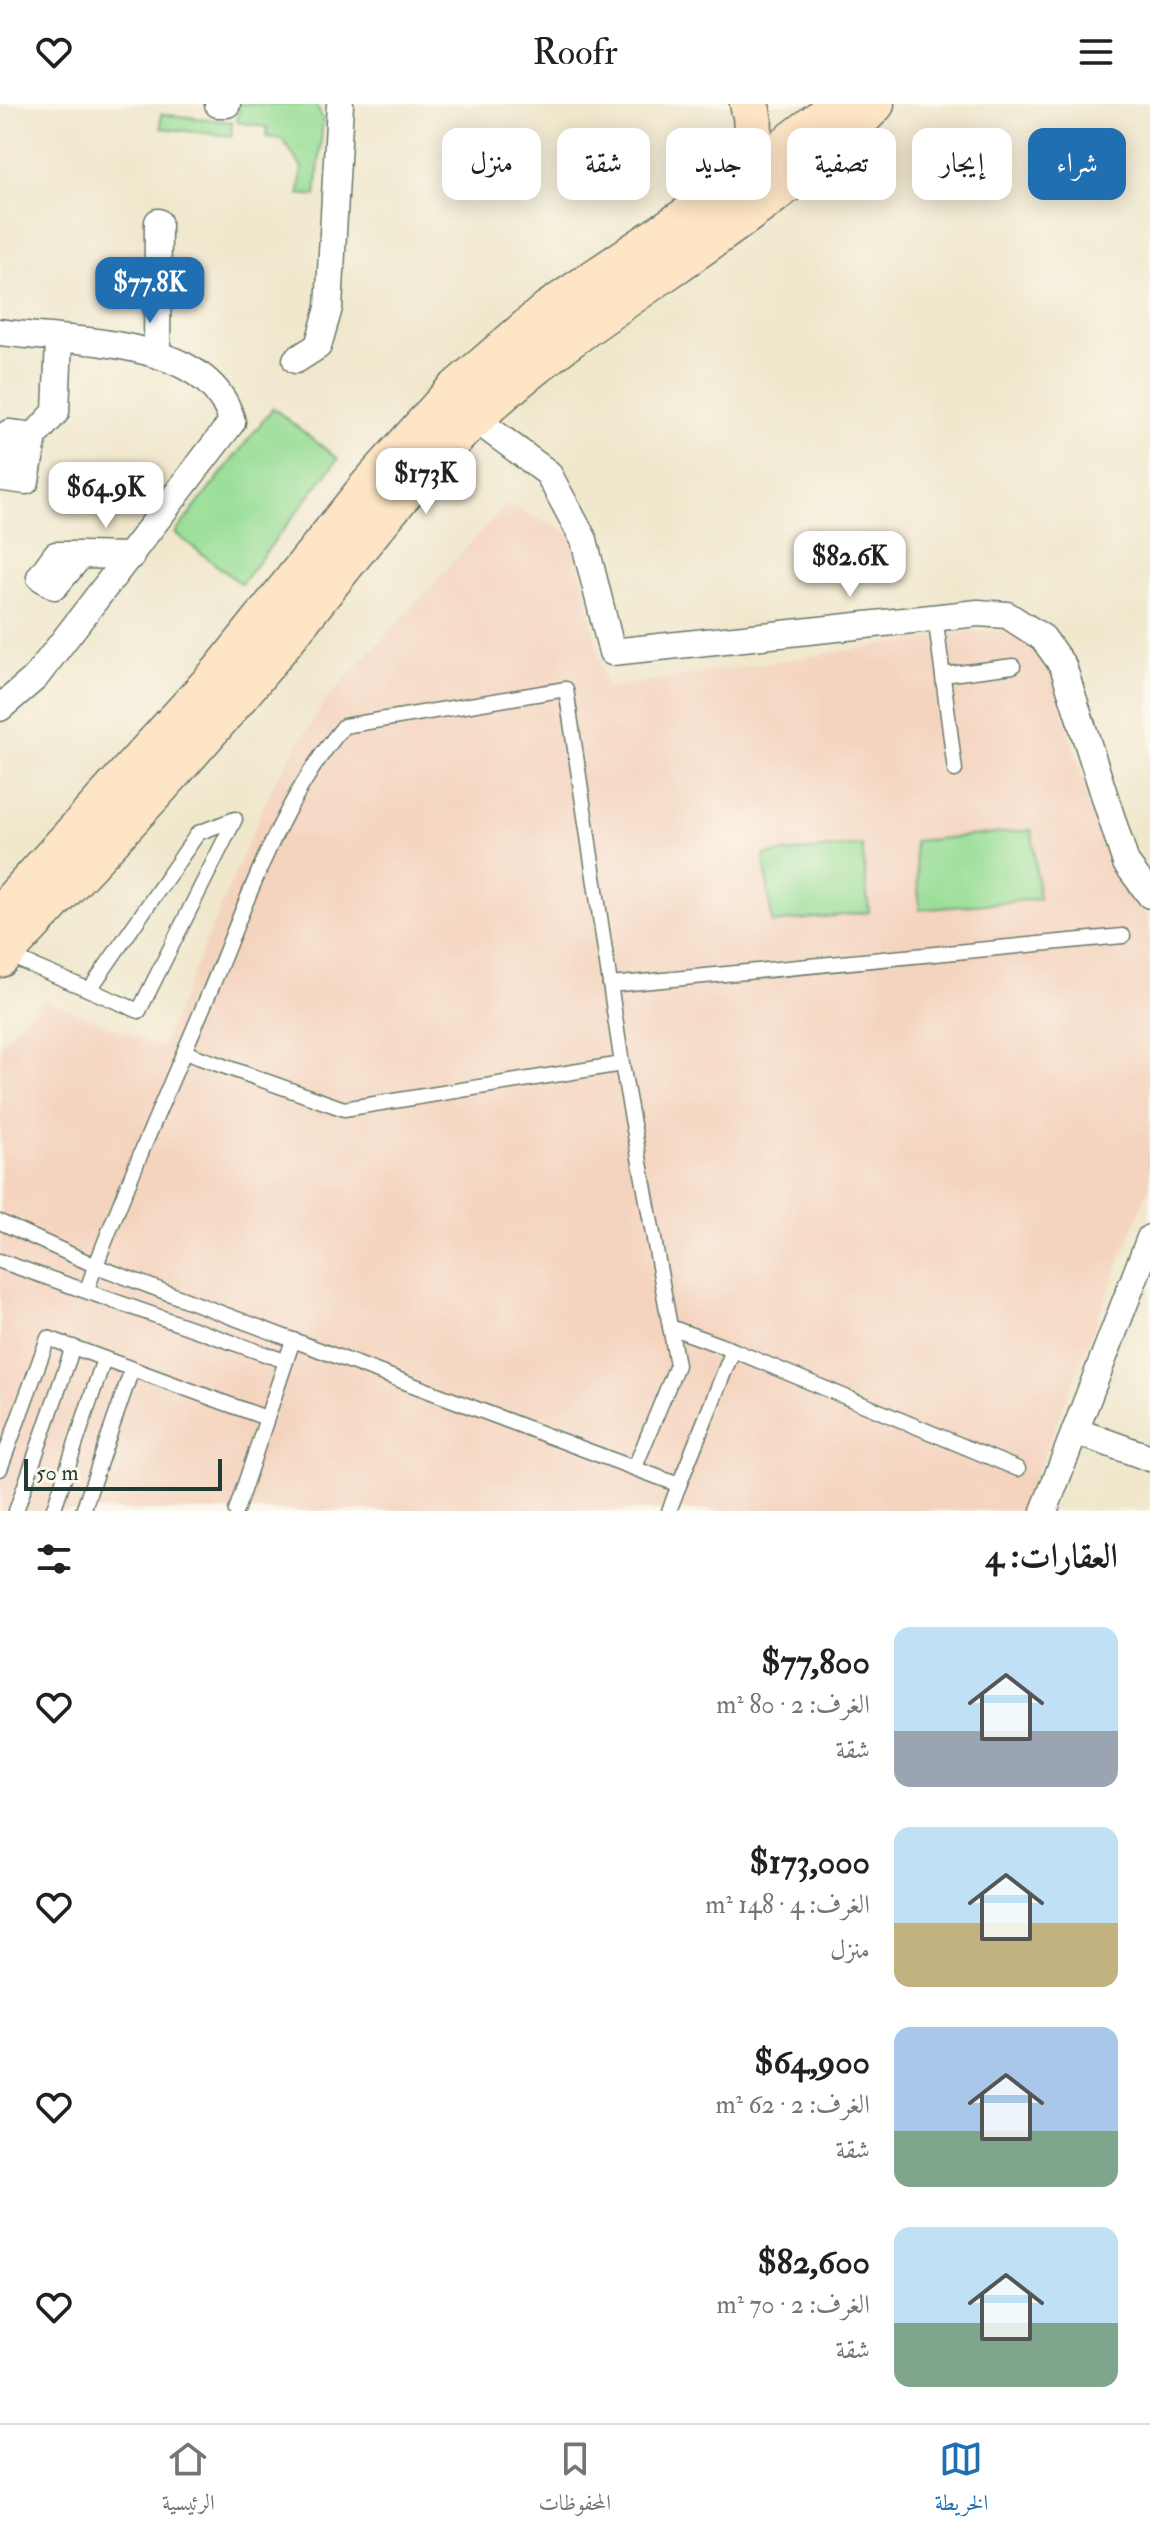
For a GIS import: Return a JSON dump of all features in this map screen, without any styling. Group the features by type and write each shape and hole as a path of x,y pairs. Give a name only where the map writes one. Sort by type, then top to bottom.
{"main road":[{"path":"749,104 752,128"},
{"path":"771,157 822,118 834,104"},
{"path":"2,956 198,744 413,484 474,418 591,320 757,209 847,134 875,104"},
{"path":"0,914 183,714 409,438 453,392 548,310 711,200"}],"street":[{"path":"218,104 227,104"},
{"path":"296,360 318,346 329,308 340,104"},
{"path":"157,351 158,222"},
{"path":"0,332 157,351 205,381 228,405 232,422 35,678 0,708"},
{"path":"34,436 56,412 59,340"},
{"path":"474,418 548,473 584,540 612,652 935,615 1007,615 1043,638 1063,666 1126,863 1150,895"},
{"path":"81,555 131,556"},
{"path":"1044,1511 1150,1238"},
{"path":"1075,1431 1150,1458"}],"lane":[{"path":"935,615 955,770"},
{"path":"943,675 1013,666"},
{"path":"87,1289 284,814 318,757 344,726 566,689 622,1064 677,1365 635,1467"},
{"path":"2,956 139,1011 235,819 198,833 90,989"},
{"path":"610,985 1123,936"},
{"path":"184,1052 344,1109 622,1064"},
{"path":"0,1222 96,1266 679,1485"},
{"path":"0,1261 285,1361"},
{"path":"670,1327 733,1350 1018,1469"},
{"path":"0,1469 48,1338 266,1418"},
{"path":"236,1511 293,1340"},
{"path":"16,1511 73,1347"},
{"path":"669,1511 733,1350"},
{"path":"53,1511 104,1359"},
{"path":"83,1511 132,1369"}],"shaded area":[{"path":"507,504 574,535 606,688 966,632 1002,631 1033,649 1051,672 1109,864 1119,883 1150,919 1150,1185 1022,1511 0,1511 0,1044 44,999 161,1048 272,786 327,699"}],"green space":[{"path":"239,104 315,104 323,119 316,196 299,194 302,168 282,139 266,137 267,127 237,122"},
{"path":"161,114 232,122 231,136 161,128"},
{"path":"273,408 338,459 241,584 175,533"},
{"path":"1032,830 1039,899 920,910 914,841"},
{"path":"862,845 869,912 772,923 764,855"}]}
